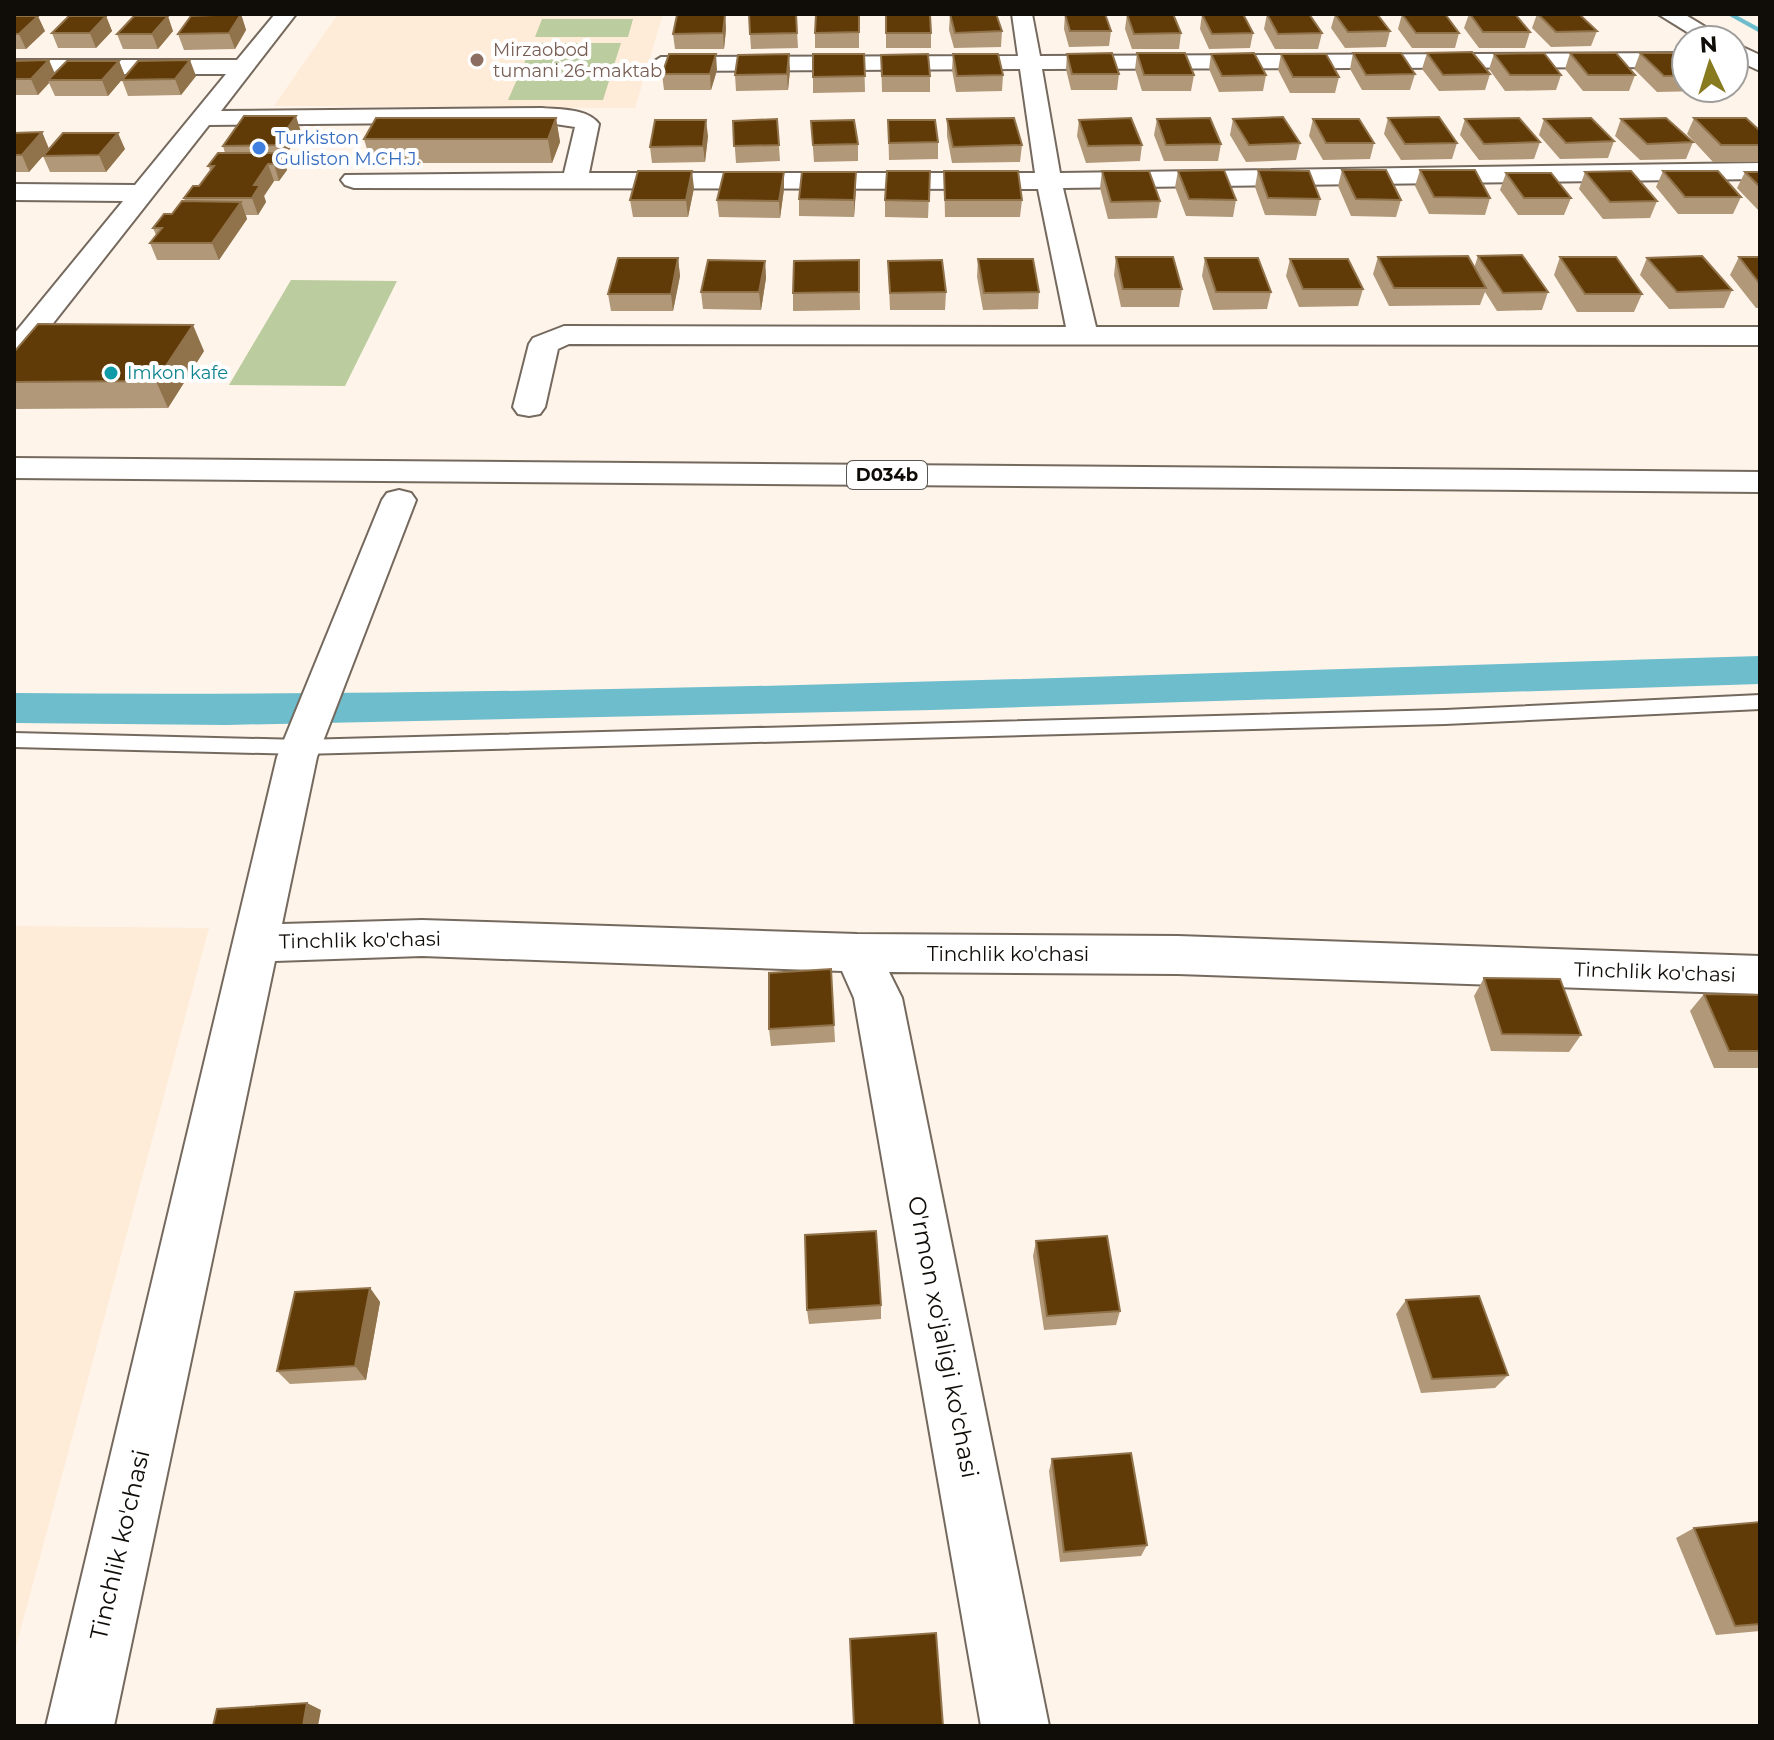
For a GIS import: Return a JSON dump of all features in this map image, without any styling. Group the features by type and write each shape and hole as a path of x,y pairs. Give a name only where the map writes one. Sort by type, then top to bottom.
{"street":[{"path":"14,353 286,14"},
{"path":"1022,14 1049,181 1083,335"},
{"path":"1668,14 1686,24"},
{"path":"661,64 1670,60"},
{"path":"14,67 243,67"},
{"path":"205,118 542,115 574,118 587,124 574,181"},
{"path":"354,180 1049,181 1760,171"},
{"path":"14,192 144,193"},
{"path":"529,407 544,344 564,335 1760,336"},
{"name":"D034b","path":"14,468 1760,511"},
{"name":"D034b","path":"14,498 399,500 787,488 1293,481 1760,482"},
{"name":"Tinchlik ko'chasi","path":"80,1726 301,747 399,500"},
{"name":"Tinchlik ko'chasi","path":"256,943 422,938 857,953 1178,955 1760,975"},
{"name":"O'rmon xo'jaligi ko'chasi","path":"857,953 878,998 1015,1726"}],"lane":[{"path":"14,740 301,747 1445,717 1760,702"}],"shaded area":[{"name":"Mirzaobod tumani 26-maktab","path":"338,14 663,14 635,108 274,106"},
{"path":"14,926 209,928 14,1654"}],"green space":[{"path":"542,19 633,19 628,37 535,37"},
{"path":"533,43 621,43 603,100 508,100"},
{"path":"291,280 397,281 345,386 229,385"}],"building":[{"path":"241,14 229,33 178,34 191,16"},
{"path":"725,14 723,33 673,34 677,15"},
{"path":"749,14 796,14 797,33 750,34"},
{"path":"816,14 859,14 859,32 815,33"},
{"path":"950,14 996,14 1002,31 955,33"},
{"path":"1065,14 1105,14 1111,31 1070,31"},
{"path":"1127,14 1173,14 1181,33 1134,34"},
{"path":"1202,14 1243,14 1253,33 1212,34"},
{"path":"1267,14 1309,14 1322,33 1278,34"},
{"path":"1335,14 1377,14 1390,31 1348,32"},
{"path":"1402,14 1445,14 1459,33 1416,33"},
{"path":"1470,14 1515,14 1530,32 1483,32"},
{"path":"1538,14 1579,14 1597,31 1556,32"},
{"path":"886,15 930,15 931,33 886,33"},
{"path":"14,16 38,16 19,34 14,34"},
{"path":"69,16 106,16 90,33 52,33"},
{"path":"134,16 168,16 152,34 117,34"},
{"path":"1472,52 1490,74 1443,75 1427,53"},
{"path":"1112,53 1119,74 1072,74 1067,54"},
{"path":"1137,53 1185,53 1194,75 1144,75"},
{"path":"1254,53 1266,75 1222,76 1211,54"},
{"path":"1353,53 1401,53 1415,74 1366,75"},
{"path":"1544,53 1561,75 1510,75 1494,54"},
{"path":"1570,53 1616,53 1635,75 1588,75"},
{"path":"1640,53 1670,53 1670,76 1664,76"},
{"path":"669,54 716,54 710,74 662,74"},
{"path":"789,54 787,74 735,75 738,55"},
{"path":"813,54 864,54 865,76 813,77"},
{"path":"928,54 930,76 882,76 881,55"},
{"path":"953,54 998,54 1003,75 957,76"},
{"path":"1281,54 1326,54 1339,77 1293,77"},
{"path":"49,60 31,79 14,79 14,61"},
{"path":"190,60 175,79 122,80 138,61"},
{"path":"67,61 119,61 102,80 48,80"},
{"path":"244,116 296,116 276,145 223,146"},
{"path":"1283,117 1300,143 1249,145 1233,119"},
{"path":"1439,117 1457,143 1405,144 1388,118"},
{"path":"376,118 556,118 548,139 364,139"},
{"path":"1014,118 1022,145 953,147 947,119"},
{"path":"1131,118 1142,145 1088,146 1079,120"},
{"path":"1210,118 1221,144 1166,145 1157,119"},
{"path":"1519,118 1540,142 1484,144 1465,119"},
{"path":"1591,118 1614,141 1566,143 1544,119"},
{"path":"1666,118 1693,142 1647,144 1621,119"},
{"path":"1694,118 1746,118 1760,131 1760,145 1721,145"},
{"path":"777,119 779,145 734,146 733,121"},
{"path":"1313,119 1359,119 1374,143 1326,143"},
{"path":"655,120 706,120 703,146 650,147"},
{"path":"854,120 858,144 813,145 811,121"},
{"path":"888,120 935,120 938,142 889,143"},
{"path":"42,132 22,155 14,155 14,133"},
{"path":"63,133 118,133 99,155 43,156"},
{"path":"218,153 281,153 274,164 268,164 254,185 260,185 252,198 184,198 193,186 199,186 214,166 208,166"},
{"path":"1224,170 1236,200 1189,199 1178,171"},
{"path":"1258,170 1309,171 1320,199 1268,198"},
{"path":"1342,170 1386,170 1401,200 1356,199"},
{"path":"1420,170 1475,170 1490,198 1434,197"},
{"path":"638,171 692,171 686,200 630,200"},
{"path":"887,171 930,171 929,201 885,200"},
{"path":"944,171 1018,171 1022,200 945,200"},
{"path":"1102,171 1149,171 1160,201 1111,202"},
{"path":"1631,171 1657,201 1610,202 1585,172"},
{"path":"1663,171 1718,171 1741,197 1685,197"},
{"path":"724,172 784,172 779,201 717,200"},
{"path":"802,172 856,172 854,200 799,199"},
{"path":"1745,172 1760,172 1760,187"},
{"path":"1506,173 1551,173 1571,198 1524,198"},
{"path":"182,201 241,202 212,243 150,243 162,228 153,228 164,214 172,214"},
{"path":"1522,255 1548,292 1503,293 1478,256"},
{"path":"1468,256 1486,288 1394,288 1378,257"},
{"path":"1702,256 1732,290 1677,292 1647,258"},
{"path":"1116,257 1173,257 1182,289 1123,289"},
{"path":"1560,257 1616,257 1642,294 1585,294"},
{"path":"1739,257 1760,257 1760,284"},
{"path":"618,258 678,258 671,294 608,294"},
{"path":"1205,258 1258,258 1271,292 1216,292"},
{"path":"978,259 1033,259 1039,292 984,293"},
{"path":"1290,259 1348,259 1363,289 1303,289"},
{"path":"708,260 765,261 759,292 701,292"},
{"path":"859,260 859,292 793,293 794,261"},
{"path":"942,260 946,292 890,293 888,261"},
{"path":"38,324 193,325 156,381 14,382 14,352"},
{"path":"831,969 834,1025 769,1029 769,973"},
{"path":"1484,978 1560,979 1581,1035 1502,1034"},
{"path":"1704,994 1760,995 1760,1051 1729,1051"},
{"path":"876,1231 881,1305 807,1310 805,1235"},
{"path":"1107,1236 1120,1311 1047,1316 1036,1241"},
{"path":"370,1288 355,1366 277,1371 295,1292"},
{"path":"1479,1296 1508,1375 1432,1379 1406,1300"},
{"path":"1131,1453 1147,1545 1064,1552 1052,1459"},
{"path":"1760,1522 1760,1624 1735,1626 1694,1528"},
{"path":"936,1633 943,1726 854,1726 850,1639"},
{"path":"307,1703 303,1726 213,1726 217,1709"}],"waterway":[{"path":"1729,14 1760,31"},
{"path":"14,708 226,710 932,695 1760,670"}],"place":[{"name":"Mirzaobod tumani 26-maktab","path":"477,60"},
{"name":"Turkiston Guliston M.CH.J.","path":"259,148"},
{"name":"Imkon kafe","path":"111,373"}]}
